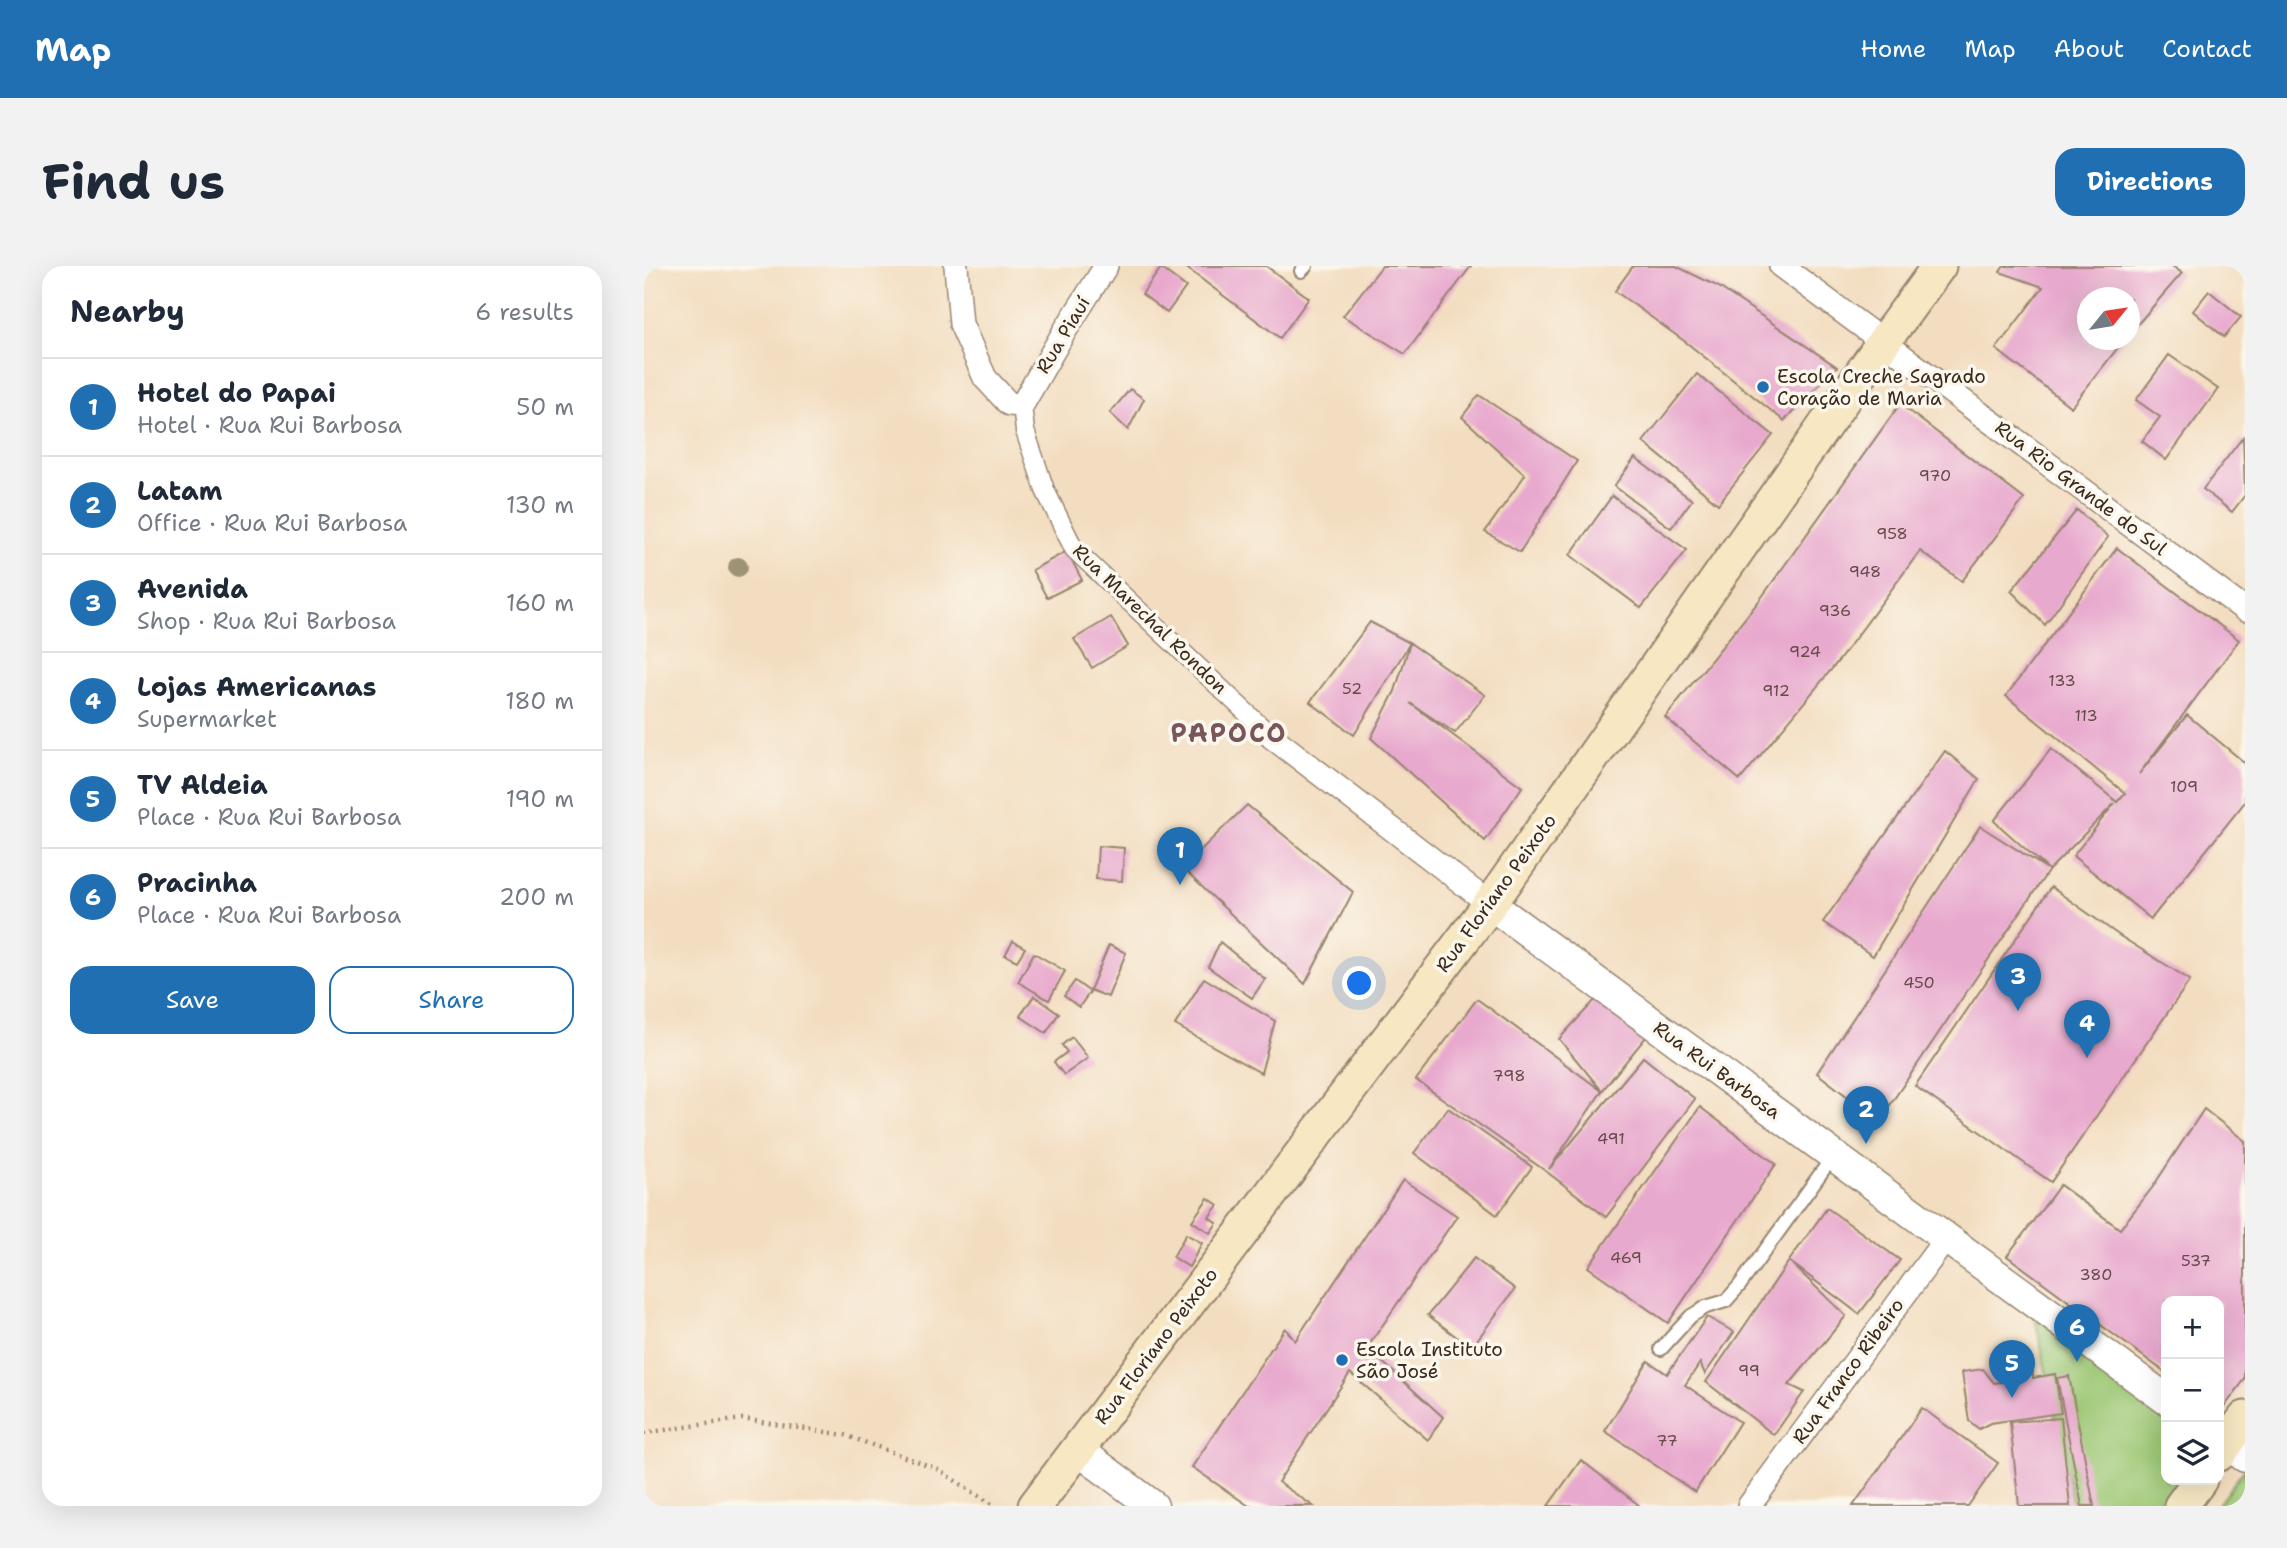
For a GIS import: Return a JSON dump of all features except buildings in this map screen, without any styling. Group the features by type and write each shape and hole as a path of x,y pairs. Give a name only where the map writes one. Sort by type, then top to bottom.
{"main road":[{"name":"Rua Floriano Peixoto","path":"1035,1506 1490,904 1939,266"},
{"path":"2180,1506 2196,1485"}],"street":[{"path":"956,266 961,324 985,378 1009,404 1022,405"},
{"name":"Rua Piauí","path":"1022,405 1106,266"},
{"name":"Rua Rio Grande do Sul","path":"1781,266 2245,610"},
{"name":"Rua Marechal Rondon","path":"1022,405 1025,431 1045,490 1074,549 1272,737"},
{"name":"Rua Rui Barbosa","path":"1272,737 1490,904 2161,1395"},
{"name":"Rua Franco Ribeiro","path":"1749,1506 1947,1237"},
{"path":"1078,1450 1153,1506"}],"lane":[{"path":"1661,1349 1691,1316 1706,1307 1726,1301 1834,1155"}],"path":[{"path":"644,1433 742,1419 845,1435 935,1468 995,1506"}],"green space":[{"path":"2032,1302 2161,1403 2161,1485 2178,1485 2164,1506 2073,1506"},
{"path":"2245,1468 2245,1506 2217,1506"}],"place":[{"name":"Escola Creche Sagrado Coração de Maria","path":"1763,387"},
{"name":"Hotel do Papai","path":"1180,885"},
{"name":"Avenida","path":"2018,1011"},
{"name":"Lojas Americanas","path":"2087,1058"},
{"name":"Latam","path":"1866,1144"},
{"name":"Escola Instituto São José","path":"1342,1360"},
{"name":"Pracinha","path":"2077,1362"},
{"name":"TV Aldeia","path":"2012,1398"}],"district":[{"name":"PAPOCO","path":"1229,732"}]}
